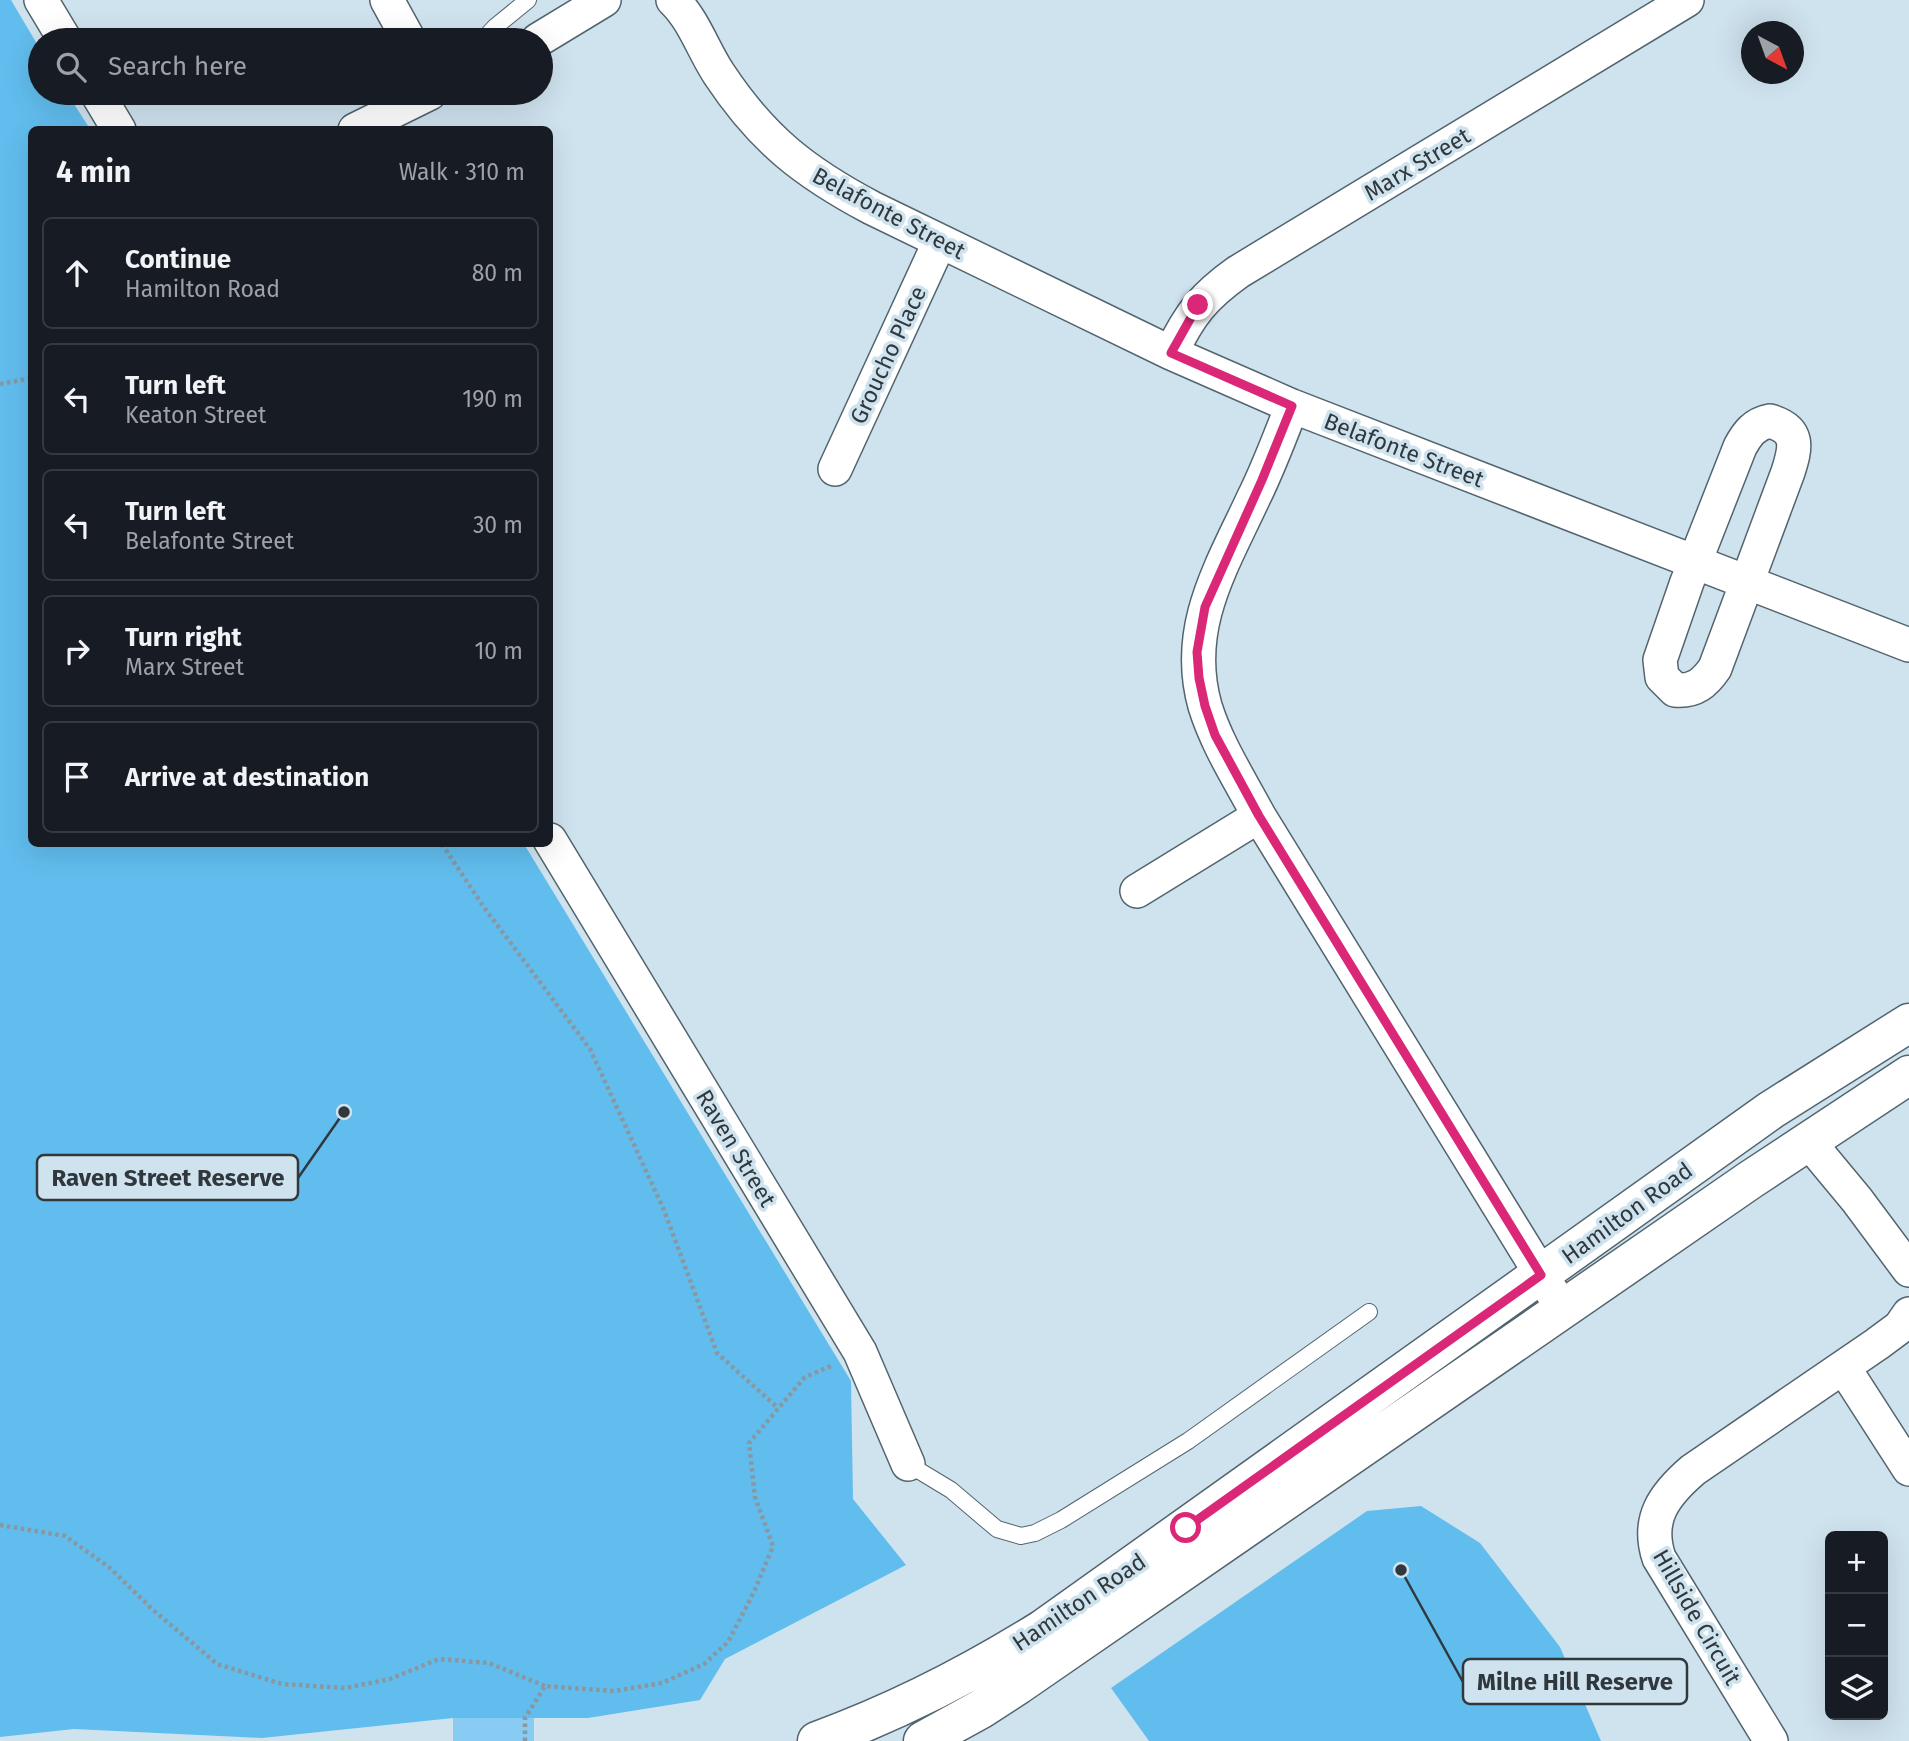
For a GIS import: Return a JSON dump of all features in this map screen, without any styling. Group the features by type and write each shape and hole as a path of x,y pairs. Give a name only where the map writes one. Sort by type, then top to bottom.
{"main road":[{"name":"Hamilton Road","path":"819,1741 952,1683 1043,1629 1771,1110 1909,1023"},
{"name":"Hamilton Road","path":"923,1741 981,1709 1037,1672 1909,1074"}],"street":[{"path":"41,0 58,28"},
{"path":"387,0 402,28"},
{"path":"553,31 604,0"},
{"name":"Belafonte Street","path":"673,0 684,13 718,73 746,112 775,143 805,169 834,188 1171,353 1292,406 1909,645"},
{"name":"Marx Street","path":"1171,353 1198,305 1208,294 1238,272 1687,0"},
{"path":"104,105 117,126"},
{"path":"363,126 406,105"},
{"name":"Groucho Place","path":"835,469 940,241"},
{"path":"1292,406 1205,607 1197,652 1199,678 1215,735 1259,816 1563,1310"},
{"path":"1770,421 1779,424 1793,436 1795,447 1747,583 1710,676 1693,689 1675,690 1662,677 1660,660 1745,438 1760,423 1770,421"},
{"path":"1137,891 1259,816"},
{"name":"Raven Street","path":"553,845 860,1352 908,1464"},
{"path":"1808,1141 1857,1200 1909,1270"},
{"name":"Hillside Circuit","path":"1771,1741 1659,1558 1653,1528 1667,1496 1679,1482 1890,1335 1909,1314"},
{"path":"1844,1368 1909,1469"}],"lane":[{"path":"496,28 528,0"},
{"path":"908,1464 951,1490 997,1529 1021,1536 1035,1533 1061,1520 1188,1441 1369,1312"}],"path":[{"path":"0,384 28,379"},
{"path":"444,847 483,906 590,1049 664,1210 717,1353 777,1407"},
{"path":"0,1525 65,1536 110,1568 152,1609 217,1664 282,1684 345,1688 390,1679 439,1659 489,1663 545,1686 614,1691 662,1683 704,1664 728,1642 774,1546 755,1497 749,1443 805,1377 860,1352"},
{"path":"525,1741 525,1718 545,1686"}],"shaded area":[{"path":"0,0 11,0 28,29 28,105 75,105 88,126 28,126 28,847 526,847 851,1381 853,1499 906,1565 725,1659 700,1700 588,1718 453,1718 262,1738 74,1729 0,1737"},
{"path":"1421,1506 1480,1543 1560,1647 1601,1741 1149,1741 1111,1688 1367,1511"},
{"path":"453,1718 534,1718 534,1741 453,1741"}],"place":[{"name":"Raven Street Reserve","path":"344,1112"},
{"name":"Milne Hill Reserve","path":"1401,1570"}],"route":[{"path":"1186,1528 1541,1275 1259,816 1215,735 1199,678 1199,632 1213,586 1262,480 1292,406 1171,353 1198,305"}]}
